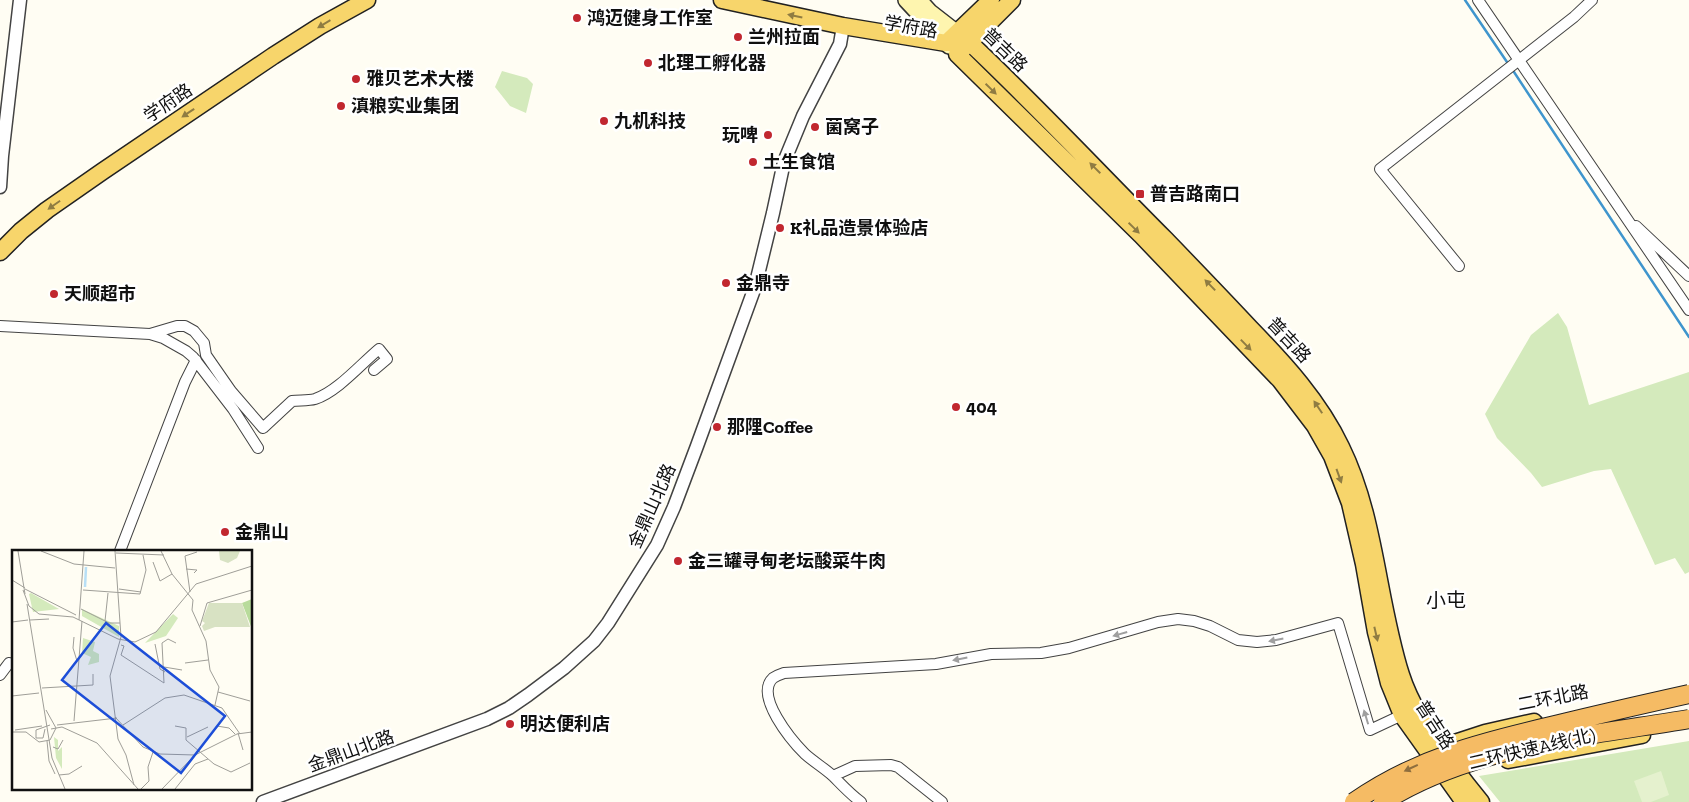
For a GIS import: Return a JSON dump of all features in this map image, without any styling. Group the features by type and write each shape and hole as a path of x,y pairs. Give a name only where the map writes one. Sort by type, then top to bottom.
{"highway":[{"path":"1525,740 1689,694"},
{"name":"二环快速A线(北)","path":"1383,802 1415,784 1443,772 1491,756 1525,740 1689,719"},
{"path":"1354,802 1438,751 1487,741 1525,740 1689,727"}],"main road":[{"name":"学府路","path":"0,252 21,231 47,210 136,148 320,26 367,0"},
{"name":"学府路","path":"722,0 843,31 957,43 991,0"},
{"name":"普吉路","path":"906,0 957,43 1208,283 1291,371 1316,404 1341,447 1353,475 1363,508 1401,675 1464,802"},
{"name":"普吉路","path":"920,0 957,43 1280,380 1315,426 1332,456 1350,503 1364,564 1376,632 1389,683 1402,715 1438,751"},
{"path":"957,43 1012,0"},
{"name":"二环北路","path":"1438,751 1485,733 1522,724 1689,694"},
{"path":"1453,777 1548,751 1689,727"},
{"name":"普吉路","path":"1453,777 1481,802"}],"street":[{"path":"0,187 20,0"},
{"path":"1478,0 1517,61 1689,310"},
{"path":"1459,266 1380,169 1574,17 1592,0"},
{"name":"金鼎山北路","path":"263,802 487,720 509,708 564,668 594,641 608,623 657,545 674,507 755,287 784,162 803,116 840,44 843,31"},
{"path":"1628,218 1689,277 1676,291"},
{"path":"0,326 150,334 164,338 186,351 196,360 258,448"},
{"path":"150,334 177,326 185,326 194,331 204,343 206,355 231,391 263,428 292,401 314,400 338,386 379,349 387,358 374,370"},
{"path":"120,550 185,382 196,360"},
{"path":"861,802 847,792 833,776 805,754 776,716 770,701 768,688 773,678 784,673 936,664 991,654 1041,653 1069,648 1158,622 1178,619 1210,626 1238,640 1257,642 1276,640 1338,623 1370,730 1402,715"},
{"path":"0,675 9,663"},
{"path":"833,776 855,766 891,765 898,767 942,802"}],"green space":[{"path":"502,71 527,78 533,84 526,113 510,106 495,87"},
{"path":"1558,313 1567,327 1589,405 1689,372 1689,572 1685,574 1675,558 1655,565 1611,469 1594,471 1542,487 1497,438 1485,414 1531,335"},
{"path":"1689,741 1689,802 1500,802 1479,776"},
{"path":"1661,771 1669,795 1651,802 1642,802 1634,781"}],"waterway":[{"path":"1465,0 1509,65"},
{"path":"1512,69 1689,337"}],"place":[{"name":"鸿迈健身工作室","path":"577,18"},
{"name":"兰州拉面","path":"738,37"},
{"name":"北理工孵化器","path":"648,63"},
{"name":"雅贝艺术大楼","path":"356,79"},
{"name":"滇粮实业集团","path":"341,106"},
{"name":"九机科技","path":"604,121"},
{"name":"菌窝子","path":"815,127"},
{"name":"玩啤","path":"768,135"},
{"name":"土生食馆","path":"753,162"},
{"name":"普吉路南口","path":"1140,194"},
{"name":"K礼品造景体验店","path":"780,228"},
{"name":"金鼎寺","path":"726,283"},
{"name":"天顺超市","path":"54,294"},
{"name":"404","path":"956,407"},
{"name":"那䧉Coffee","path":"717,427"},
{"name":"金鼎山","path":"225,532"},
{"name":"金三罐寻甸老坛酸菜牛肉","path":"678,561"},
{"name":"明达便利店","path":"510,724"}],"district":[{"name":"小屯","path":"1446,600"}]}
